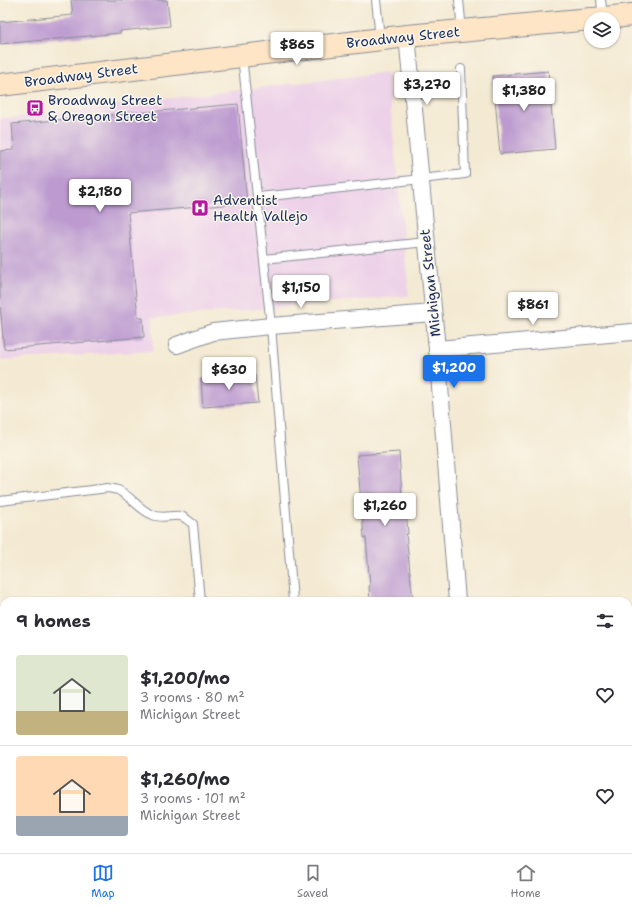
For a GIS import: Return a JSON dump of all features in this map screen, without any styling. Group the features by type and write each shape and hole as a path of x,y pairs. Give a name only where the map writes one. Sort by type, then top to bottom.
{"main road":[{"name":"Broadway Street","path":"620,15 632,16"},
{"name":"Broadway Street","path":"0,85 584,16"}],"street":[{"name":"Michigan Street","path":"407,36 437,349 457,597"},
{"path":"177,345 213,332 433,313"},
{"path":"437,349 632,332"}],"lane":[{"path":"376,0 380,39"},
{"path":"459,0 462,31"},
{"path":"242,56 271,326 293,597"},
{"path":"257,197 465,174 462,69"},
{"path":"264,259 426,242"},
{"path":"0,501 108,488 117,490 124,494 146,512 154,516 180,516 188,519 193,524 200,597"}],"shaded area":[{"name":"Adventist Health Vallejo","path":"387,72 409,296 153,318 153,351 0,360 0,119"}],"building":[{"path":"71,0 167,0 170,26 120,31 121,33 0,44 0,22 73,15"},
{"path":"548,71 555,149 500,154 493,76"},
{"path":"238,104 247,203 128,213 138,318 143,318 144,337 4,349 0,305 0,151 14,150 12,124"},
{"path":"255,375 258,403 203,407 201,379"},
{"path":"399,452 402,496 405,496 408,534 406,534 413,597 370,597 366,538 364,538 357,455"}],"place":[{"name":"Broadway Street & Oregon Street","path":"35,108"},
{"name":"Adventist Health Vallejo","path":"200,208"}]}
